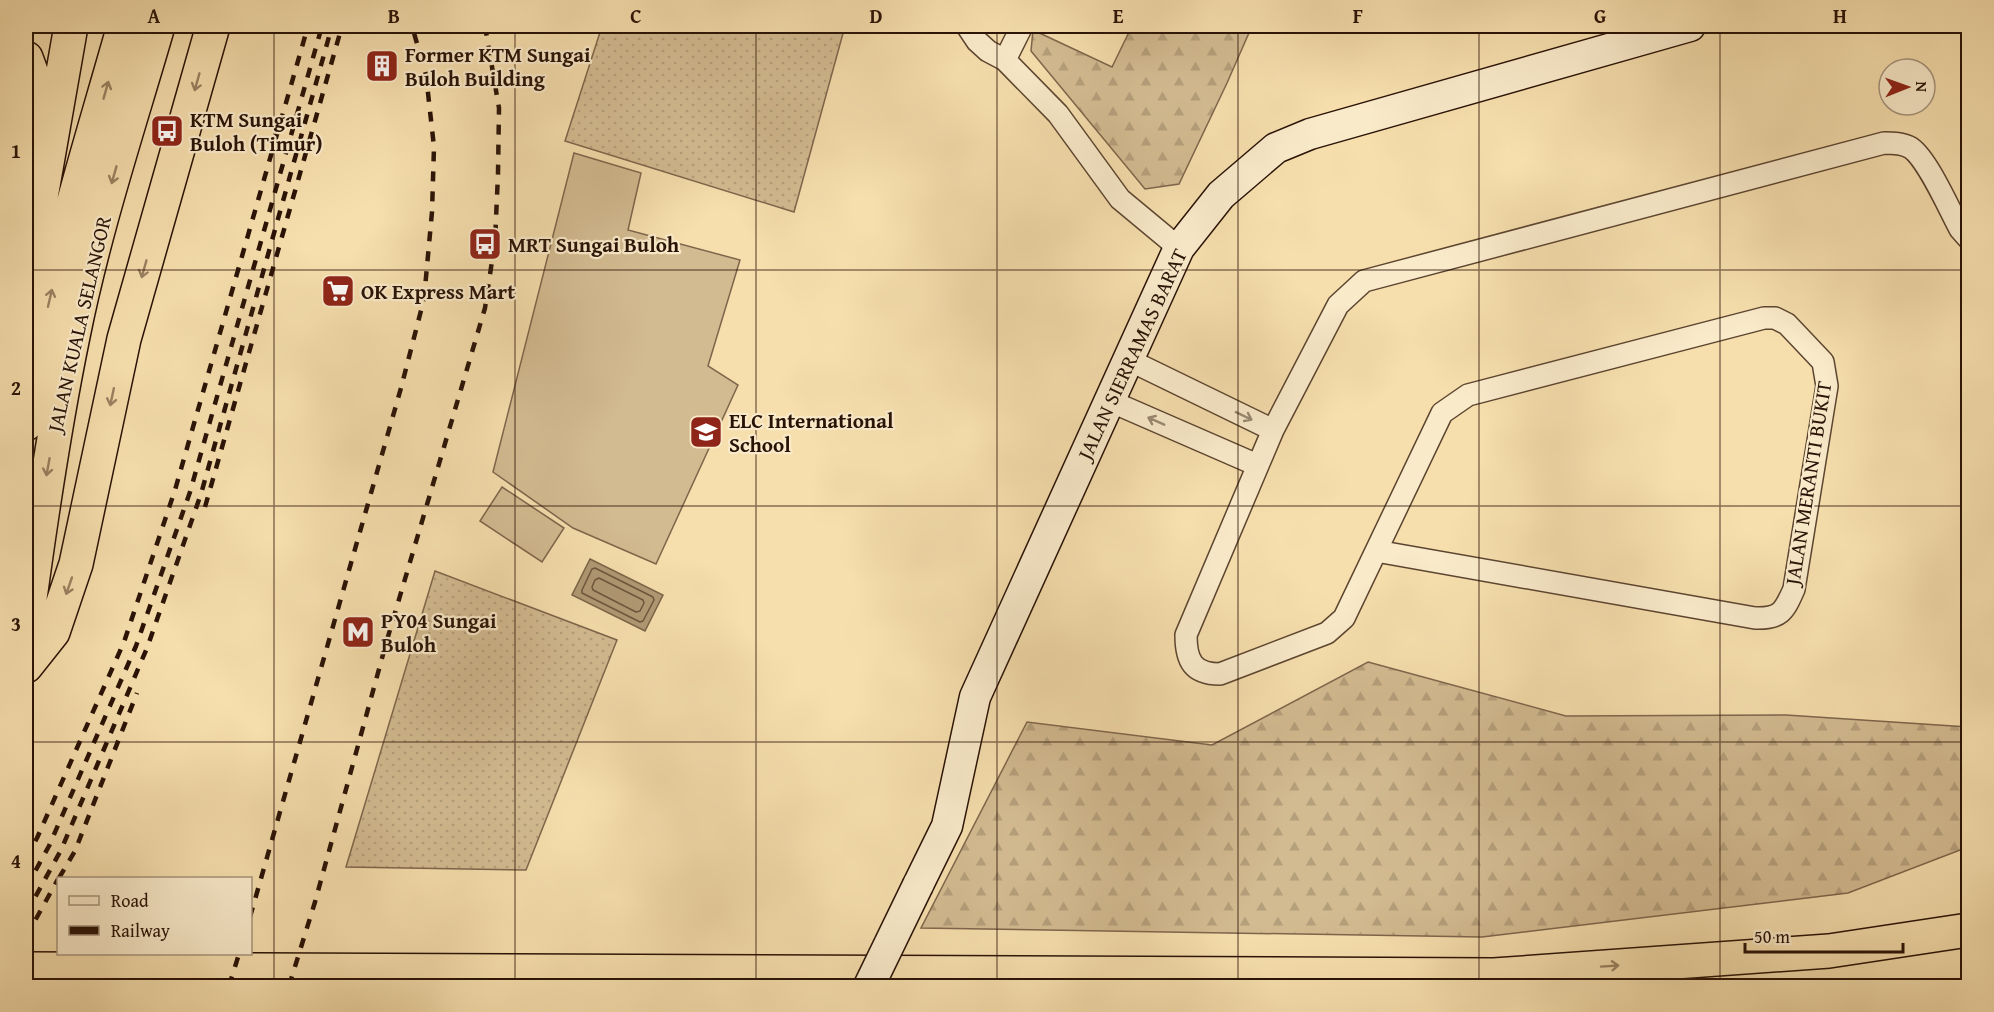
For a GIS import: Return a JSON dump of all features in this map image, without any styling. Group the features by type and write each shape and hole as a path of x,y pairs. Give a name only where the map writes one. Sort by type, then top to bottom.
{"highway":[{"path":"26,283 71,26"},
{"name":"JALAN KUALA SELANGOR","path":"27,410 64,237 124,26"},
{"name":"JALAN KUALA SELANGOR","path":"26,628 47,472 73,335 95,242 158,26"},
{"path":"26,666 53,632 76,564 124,339 213,26"},
{"path":"26,57 50,140"},
{"path":"26,361 27,410"},
{"path":"26,969 1494,975 1829,951 1968,930"}],"street":[{"path":"967,26 977,41 988,51 1005,60 1059,114 1120,199 1179,248"},
{"path":"1005,60 1022,26"},
{"name":"JALAN SIERRAMAS BARAT","path":"869,987 947,826 975,697 1179,248 1221,195 1276,148 1310,134 1690,26"},
{"name":"JALAN MERANTI BUKIT","path":"1376,551 1755,618 1769,619 1781,614 1794,589 1827,386 1823,362 1787,324 1775,318 1764,318 1468,395 1442,413 1376,551 1344,618 1327,633 1220,674 1206,674 1193,665 1185,653 1186,635 1273,430 1338,305 1364,281 1884,143 1904,145 1920,157 1960,229 1968,238"},
{"path":"1129,360 1273,430"},
{"path":"1110,401 1257,465"}],"green space":[{"path":"602,26 845,26 794,212 565,141"},
{"path":"1132,26 1252,26 1179,184 1145,189 1031,51 1033,30 1112,67"},
{"path":"574,153 641,173 628,230 740,260 708,366 738,385 656,564 573,528 493,472"},
{"path":"502,487 564,528 542,562 480,521"},
{"path":"435,571 617,640 526,870 346,867"},
{"path":"1368,662 1566,716 1786,715 1968,727 1968,847 1848,893 1482,937 921,928 1027,722 1212,745"}],"water":[{"path":"590,559 663,595 645,631 572,595"}],"railway":[{"path":"26,859 124,642 175,490 308,26"},
{"path":"26,888 49,846 136,646 190,492 322,26"},
{"path":"26,914 61,850 147,648 201,494 332,26"},
{"path":"205,507 342,26"},
{"path":"252,910 401,388 424,299 432,212 434,147 426,75 412,26"},
{"path":"289,986 315,902 387,640 485,308 495,241 499,108 485,26"},
{"path":"60,877 75,851 137,693"},
{"path":"26,937 57,881"},
{"path":"229,986 239,955"}],"place":[{"name":"Former KTM Sungai Buloh Building","path":"382,66"},
{"name":"KTM Sungai Buloh (Timur)","path":"167,131"},
{"name":"MRT Sungai Buloh","path":"485,244"},
{"name":"OK Express Mart","path":"338,291"},
{"name":"ELC International School","path":"706,432"},
{"name":"PY04 Sungai Buloh","path":"358,632"}]}
